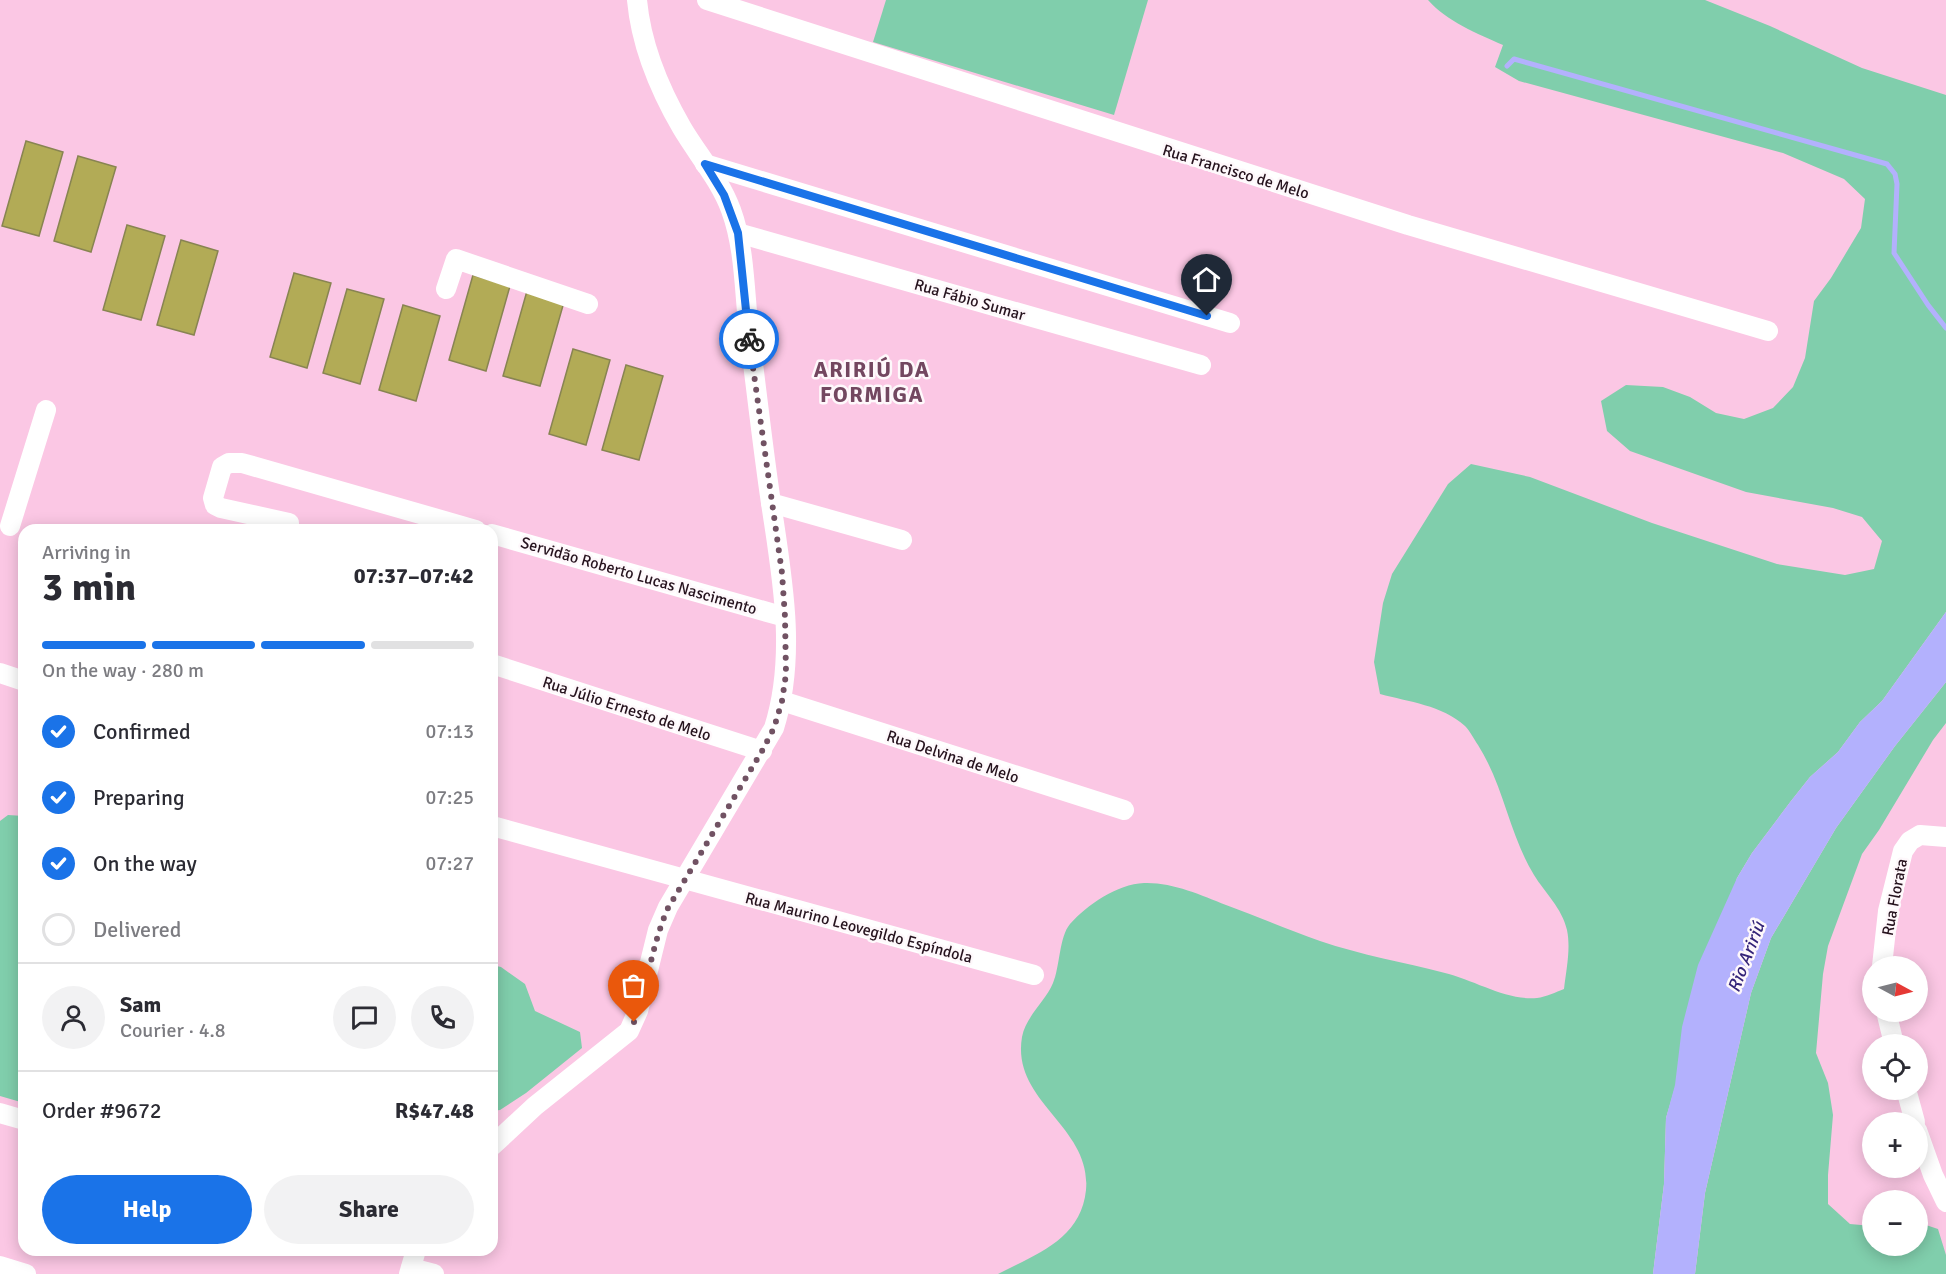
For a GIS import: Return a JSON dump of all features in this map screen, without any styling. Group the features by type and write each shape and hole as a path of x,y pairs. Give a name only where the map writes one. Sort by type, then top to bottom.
{"street":[{"path":"498,1140 535,1106 629,1031 643,995 658,930 674,895 774,728 782,701 786,674 782,573 748,330 738,233 724,195 681,127 652,64 645,42 638,0"},
{"name":"Rua Francisco de Melo","path":"706,0 1397,222 1768,331"},
{"path":"705,164 1230,323"},
{"name":"Rua Fábio Sumar","path":"738,233 1201,364"},
{"path":"446,290 456,259 588,304"},
{"path":"11,526 46,410"},
{"path":"289,523 214,505 213,498 222,467 229,463 242,464 455,524"},
{"path":"771,502 902,540"},
{"name":"Servidão Roberto Lucas Nascimento","path":"498,536 785,617"},
{"name":"Rua Júlio Ernesto de Melo","path":"498,666 762,751"},
{"path":"0,673 18,679"},
{"name":"Rua Delvina de Melo","path":"782,701 1124,810"},
{"name":"Rua Maurino Leovegildo Espíndola","path":"498,828 1034,975"},
{"name":"Rua Florata","path":"1883,956 1888,911 1903,851 1910,841 1920,835 1946,837"},
{"path":"0,1113 18,1118"},
{"path":"1928,1161 1946,1202"},
{"path":"412,1264 434,1274"},
{"path":"0,1266 26,1274"}],"green space":[{"path":"886,0 1148,0 1114,115 873,42"},
{"path":"1428,0 1705,0 1770,26 1862,68 1946,95 1946,612 1882,701 1860,722 1838,752 1810,777 1791,801 1752,853 1737,878 1666,1118 1664,1184 1653,1274 998,1274 1055,1243 1076,1221 1082,1207 1086,1190 1085,1168 1077,1148 1028,1079 1022,1060 1022,1037 1027,1022 1053,983 1066,930 1085,910 1113,891 1144,883 1176,887 1335,946 1456,976 1514,996 1537,998 1564,989 1568,960 1565,922 1525,859 1494,777 1478,745 1465,726 1446,713 1425,705 1380,694 1374,662 1383,603 1392,574 1448,484 1471,464 1530,477 1652,523 1777,564 1845,575 1874,569 1882,541 1862,517 1833,508 1746,492 1630,451 1607,431 1601,401 1626,385 1663,387 1690,397 1716,413 1744,419 1773,408 1793,387 1805,358 1814,301 1831,278 1861,228 1865,199 1844,179 1783,153 1519,81 1495,67 1503,45 1453,21"},
{"path":"1946,682 1946,723 1862,854 1828,946 1823,974 1816,1053 1828,1083 1833,1115 1828,1204 1850,1224 1862,1225 1862,1256 1928,1256 1928,1226 1938,1229 1946,1255 1946,1274 1695,1274 1705,1193 1751,993 1771,938 1836,828 1895,746"},
{"path":"8,815 18,816 18,1101 0,1096 0,821"},
{"path":"498,966 525,984 535,1011 580,1032 582,1048 526,1093 498,1110"}],"water":[{"name":"Rio Aririú","path":"1946,612 1946,682 1895,746 1836,828 1771,938 1751,993 1705,1193 1695,1274 1653,1274 1664,1184 1666,1118 1675,1085 1682,1027 1698,965 1737,878 1752,853 1810,777 1838,752 1860,722 1882,701"}],"building":[{"path":"26,141 63,152 39,236 2,226"},
{"path":"78,156 116,167 91,252 54,241"},
{"path":"127,225 165,236 141,320 103,310"},
{"path":"181,240 218,251 194,335 157,325"},
{"path":"294,273 331,283 307,368 270,357"},
{"path":"473,275 510,286 486,371 449,360"},
{"path":"347,289 384,299 360,384 323,373"},
{"path":"527,291 564,302 540,386 503,376"},
{"path":"403,305 440,316 416,401 379,390"},
{"path":"573,349 610,360 586,445 549,434"},
{"path":"626,365 663,376 639,460 602,450"}],"waterway":[{"path":"1507,66 1514,59 1887,164 1895,174 1897,184 1894,253 1946,328"}],"way so far":[{"path":"634,1022 643,995 658,930 668,908 762,751 774,728 782,701 786,674 782,573 749,339"}],"district":[{"name":"ARIRIÚ DA FORMIGA","path":"872,382"}],"route":[{"path":"749,339 738,233 724,195 705,164 1207,316"}]}
